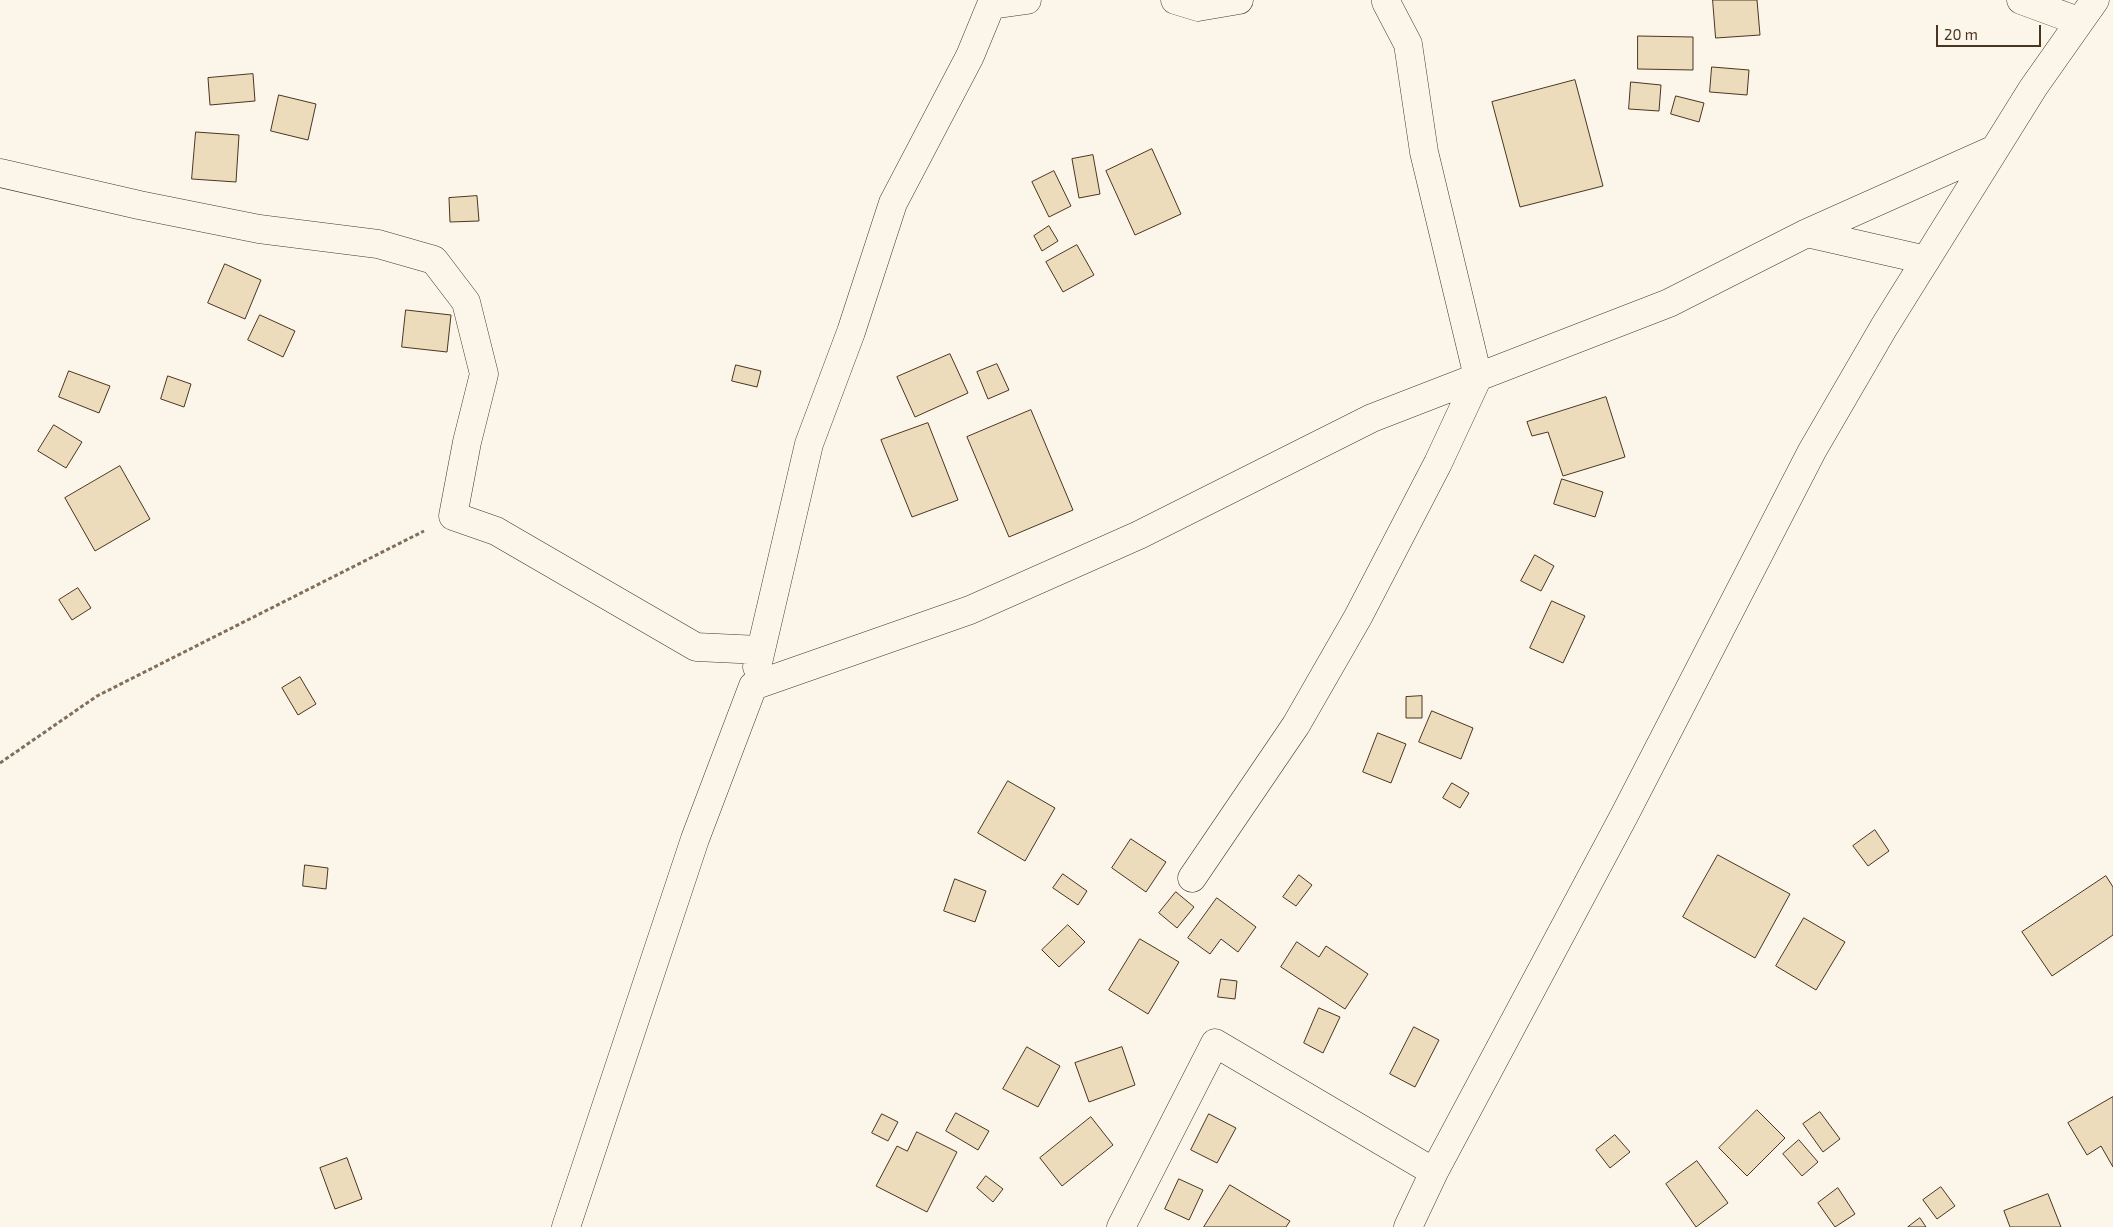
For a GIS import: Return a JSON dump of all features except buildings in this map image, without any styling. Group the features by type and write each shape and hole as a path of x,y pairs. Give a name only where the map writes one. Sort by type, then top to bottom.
{"street":[{"path":"566,1227 694,839 753,686 809,444 851,332 893,203 970,56 991,5 1028,0"},
{"path":"1175,0 1198,7 1239,0"},
{"path":"1192,878 1296,724 1348,633 1438,462 1478,377 1424,152 1408,44 1386,2 1387,0"},
{"path":"2021,0 2078,21"},
{"path":"1408,1227 1434,1172 1630,805 1812,451 1884,327 1995,149 2078,21 2094,0"},
{"path":"753,686 970,610 1139,535 1372,418 1669,303 1807,233 1995,149"},
{"path":"0,173 138,205 250,227 378,244 434,260 466,302 484,374 467,442 453,516 496,531 696,647 760,650"},
{"path":"1807,233 1926,260"},
{"path":"1121,1227 1215,1043 1434,1172"}],"path":[{"path":"0,763 97,696 453,516"}]}
